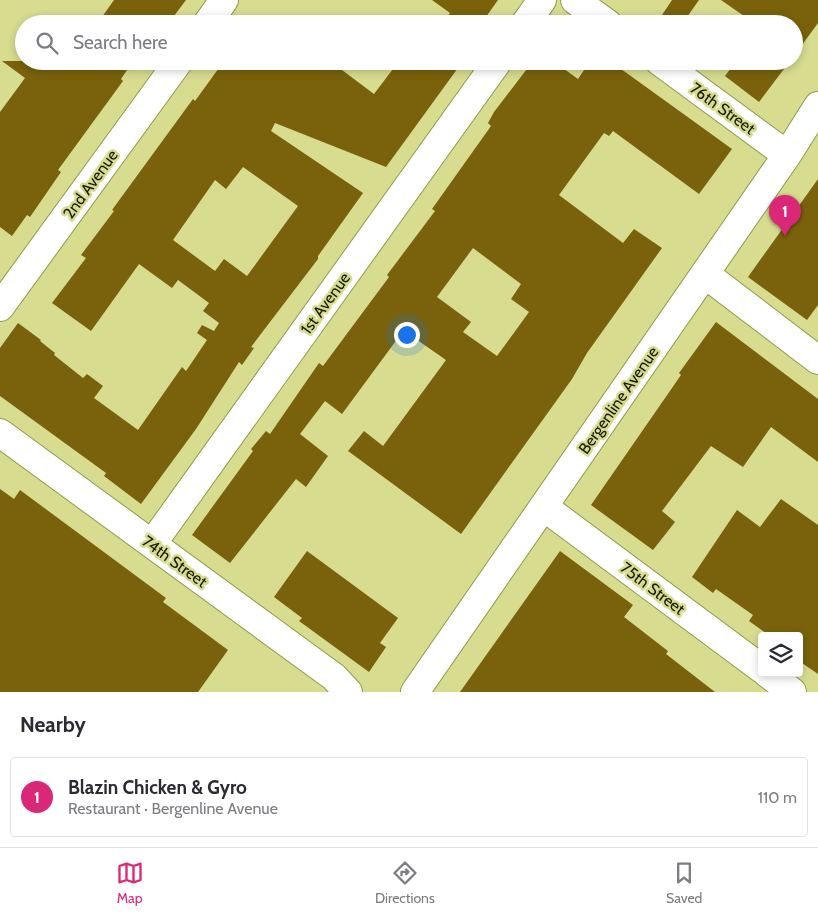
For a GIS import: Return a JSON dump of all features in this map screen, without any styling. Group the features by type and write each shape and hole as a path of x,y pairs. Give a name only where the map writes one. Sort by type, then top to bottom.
{"street":[{"path":"213,15 224,0"},
{"path":"531,15 542,0"},
{"path":"575,0 596,15"},
{"name":"2nd Avenue","path":"0,307 172,70"},
{"name":"1st Avenue","path":"152,544 492,70"},
{"name":"76th Street","path":"671,70 787,155"},
{"name":"Bergenline Avenue","path":"415,692 787,155 818,106"},
{"path":"705,274 818,360"},
{"name":"74th Street","path":"0,433 334,677 348,692"},
{"name":"75th Street","path":"544,507 758,666"},
{"path":"772,677 792,692"}],"building":[{"path":"114,0 186,0 175,15 103,15"},
{"path":"432,0 498,0 487,15 449,15 450,13"},
{"path":"672,0 699,0 688,15 662,15"},
{"path":"721,0 818,0 818,23 803,44 803,15 743,15"},
{"path":"2,61 15,61 15,70 127,70 121,79 123,81 58,170 61,172 30,217 27,215 12,236 0,227 0,112 25,78"},
{"path":"217,70 342,70 374,94 392,70 456,70 386,167 275,123 271,131 363,193 318,256 318,259 251,347 254,348 242,365 239,362 196,429 141,504 104,476 106,473 0,396 0,348 18,323 41,340 55,353 54,355 83,378 87,374 103,386 94,398 138,430 182,367 186,371 207,340 197,333 202,325 214,331 219,323 203,311 209,303 178,280 172,288 139,264 91,331 52,303 86,258 81,255 114,211 112,210 193,99 195,101","holes":["243,167 298,206 247,276 224,259 215,271 173,240 215,180 226,189"]},
{"path":"526,70 566,70 578,79 584,70 622,70 732,149 699,194 613,131 609,136 604,133 559,195 623,243 634,229 662,248 587,353 572,379 461,534 348,451 364,431 383,446 446,360 413,337 407,345 398,338 342,414 325,401 300,434 328,456 306,487 296,479 230,563 192,535 253,451 251,449 266,431 270,434 319,363 323,366 389,277 387,275 435,211 432,209 491,126 488,123 494,112","holes":["473,248 521,284 511,299 529,312 497,356 463,332 471,322 437,297"]},
{"path":"729,70 783,70 759,102 725,76"},
{"path":"818,179 818,305 807,320 748,277"},
{"path":"716,322 818,399 818,462 771,427 743,467 711,446 662,511 675,522 653,550 591,505 681,375 679,373"},
{"path":"0,489 14,499 20,490 166,598 163,602 228,650 198,692 0,692"},
{"path":"781,499 818,525 818,674 803,664 803,632 764,632 749,621 753,615 716,589 713,593 692,577 737,510 760,527"},
{"path":"307,551 398,618 380,643 386,647 369,672 299,621 302,618 274,597"},
{"path":"560,551 633,605 624,617 668,651 666,654 715,692 460,692"}],"place":[{"name":"Blazin Chicken & Gyro","path":"785,236"}]}
